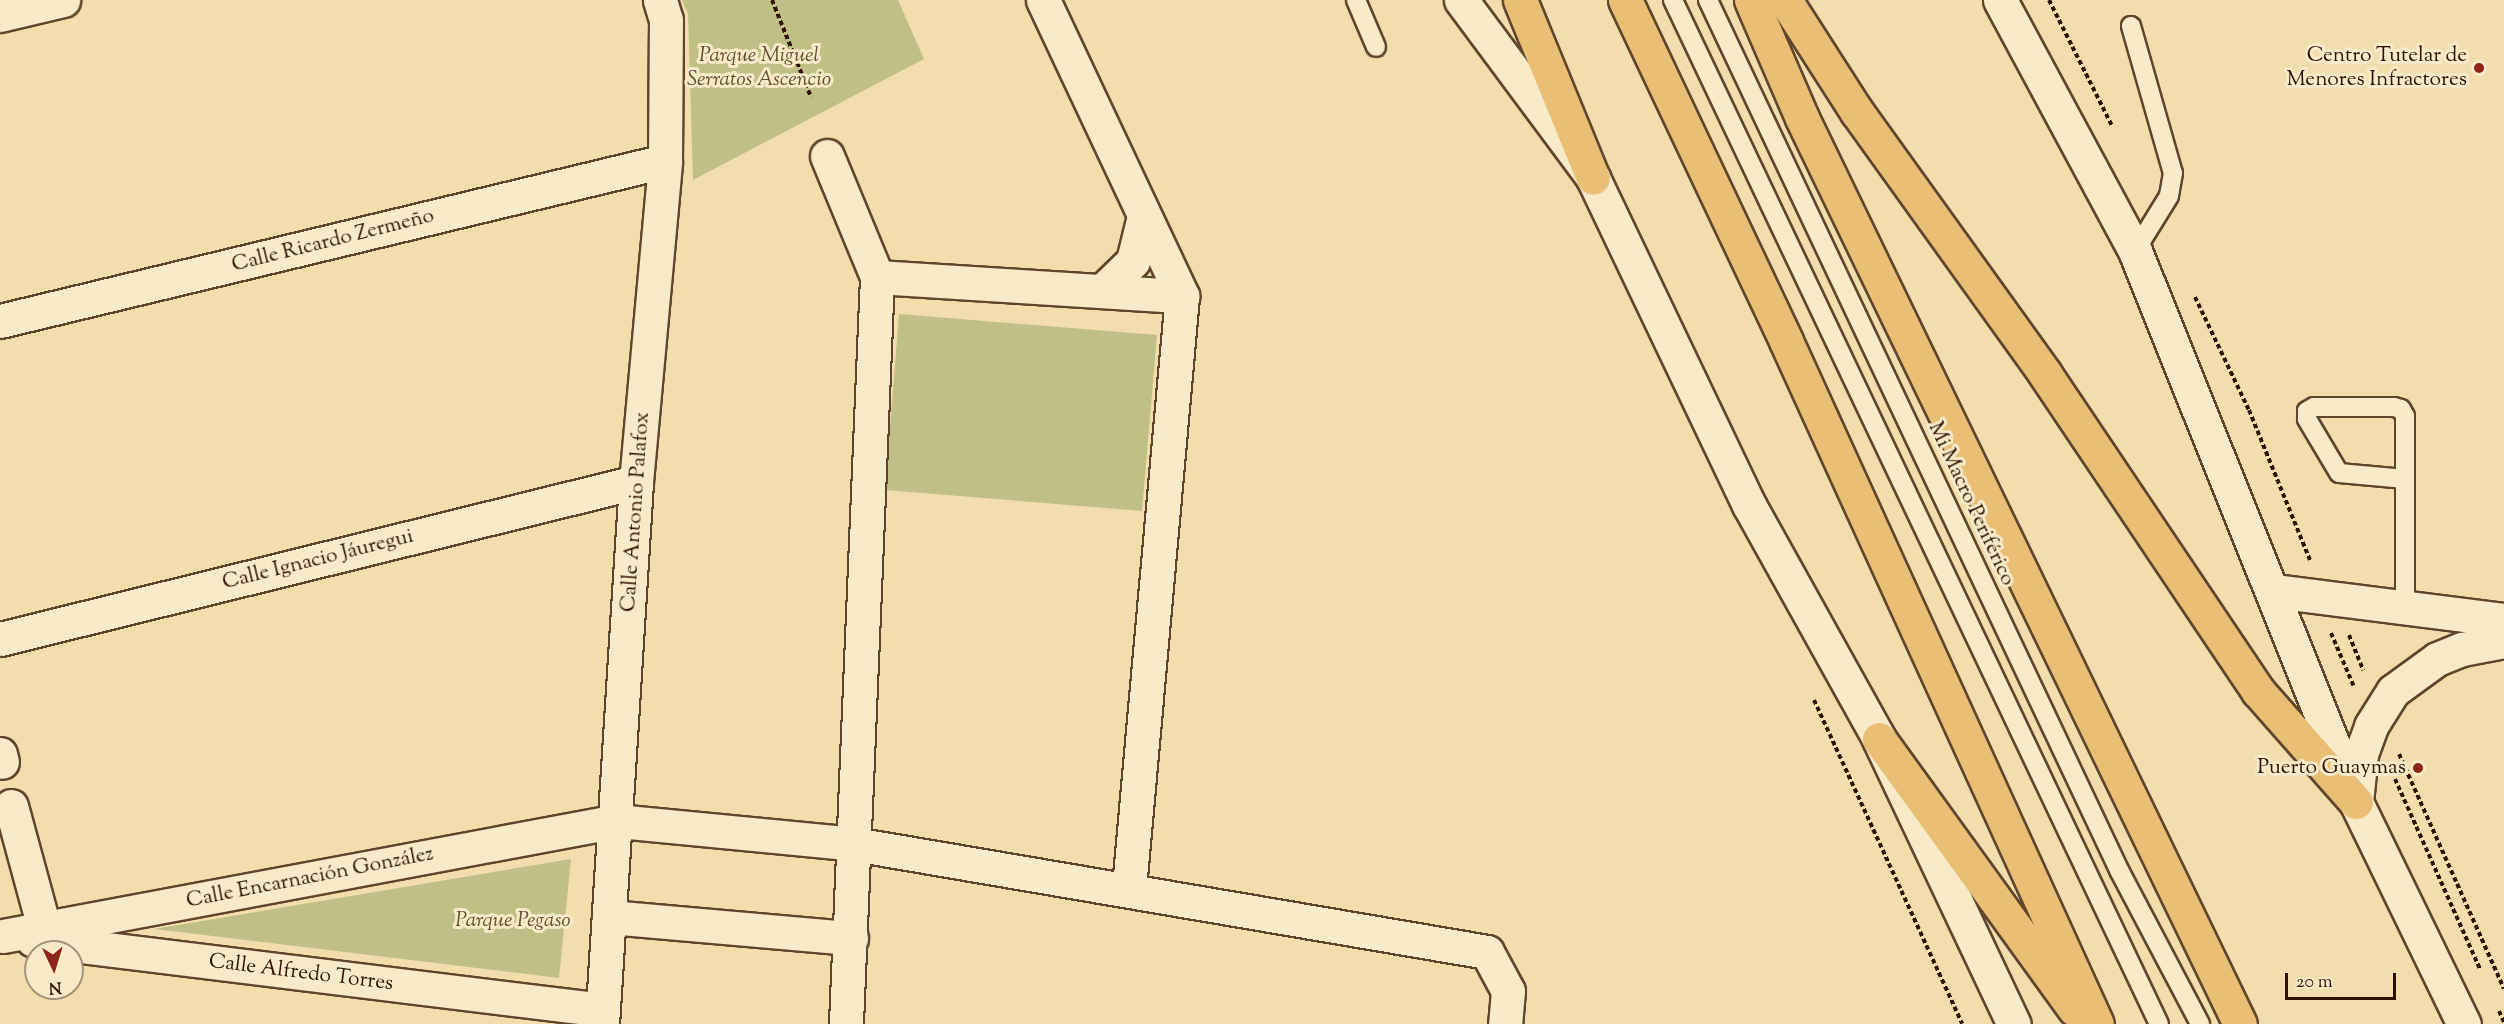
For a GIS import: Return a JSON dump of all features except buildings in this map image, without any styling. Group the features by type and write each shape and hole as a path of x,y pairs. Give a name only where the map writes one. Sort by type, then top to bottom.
{"highway":[{"path":"1520,0 1593,178"},
{"path":"1625,0 1786,341 2097,1024"},
{"path":"1751,0 1802,118 2240,1024"},
{"path":"1785,0 1857,112 2045,374 2258,691 2356,802"},
{"path":"1879,740 2085,1024"}],"street":[{"path":"0,15 63,0"},
{"name":"Calle Antonio Palafox","path":"602,1017 617,821 636,482 665,161 666,20 660,0"},
{"path":"1043,0 1182,296 1129,888"},
{"path":"1461,0 1593,178 1749,505 1879,740 2014,1024"},
{"path":"2000,0 2135,251 2274,591 2356,802 2464,1024"},
{"path":"827,156 877,277 846,1024"},
{"name":"Calle Ricardo Zermeño","path":"0,321 665,161"},
{"path":"1102,291 1133,261 1144,216"},
{"path":"877,277 1182,296"},
{"name":"Calle Ignacio Jáuregui","path":"0,639 636,482"},
{"path":"2274,591 2504,620"},
{"path":"2356,802 2361,754 2380,711 2393,691 2437,659 2462,649 2504,641"},
{"path":"11,806 46,935"},
{"name":"Calle Encarnación González","path":"46,935 617,821 854,844 1129,888 1487,952 1508,991 1505,1024"},
{"path":"609,917 851,938"},
{"name":"Calle Alfredo Torres","path":"1,936 46,935 602,1017"}],"lane":[{"path":"1356,0 1376,48"},
{"path":"1673,0 2159,1024"},
{"name":"Mi Macro Periférico","path":"1708,0 2120,872 2200,1024"},
{"path":"2131,26 2173,173 2169,196 2135,251"},
{"path":"2405,479 2339,473 2307,419 2307,411 2314,407 2401,409 2404,416 2405,479 2405,606"}],"path":[{"path":"772,0 811,97"},
{"path":"2049,0 2115,134"},
{"path":"2192,292 2249,410 2326,597 2344,624 2380,711 2504,989"}],"green space":[{"name":"Parque Miguel Serratos Ascencio","path":"682,0 898,0 924,59 693,180 688,14"},
{"path":"899,314 1157,335 1142,511 885,490"},
{"name":"Parque Pegaso","path":"571,859 559,978 154,929"}],"place":[{"name":"Centro Tutelar de Menores Infractores","path":"2479,68"},
{"name":"Puerto Guaymas","path":"2418,768"}]}
